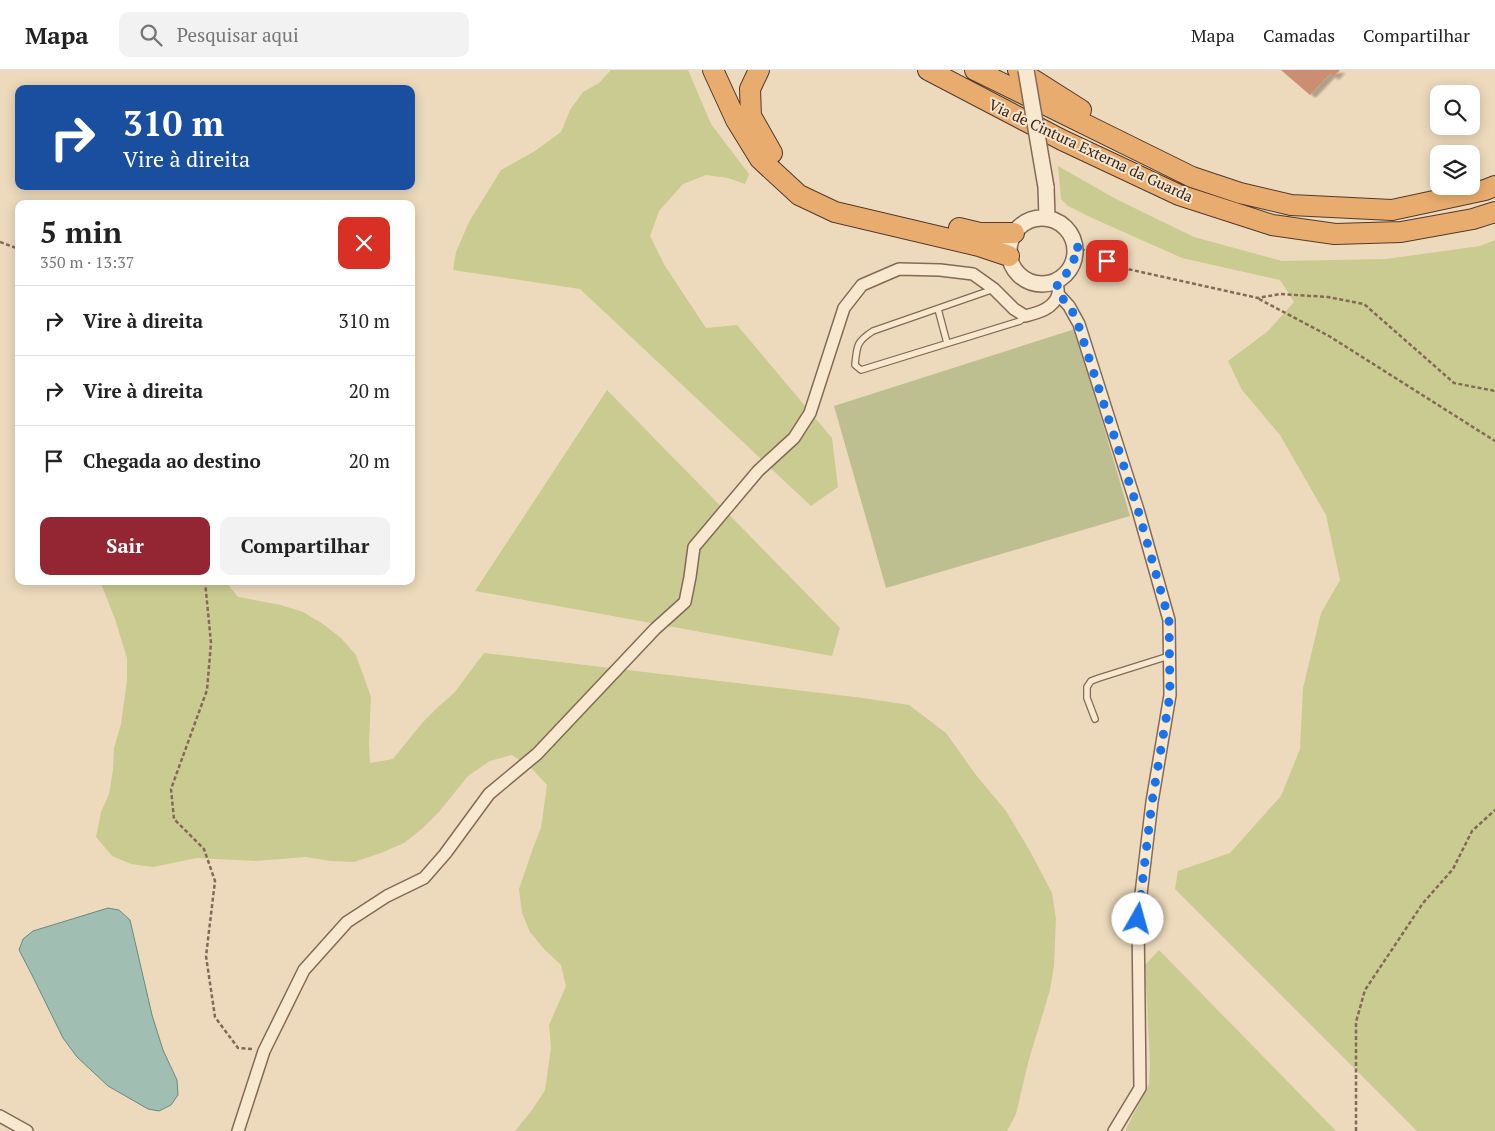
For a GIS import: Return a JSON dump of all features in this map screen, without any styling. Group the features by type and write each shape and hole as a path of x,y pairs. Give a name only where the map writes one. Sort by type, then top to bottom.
{"highway":[{"path":"713,70 736,120 760,158 800,195 835,212 979,246 1009,256"},
{"path":"759,70 750,89 751,116 771,152 805,184 842,201 980,233 1014,233"},
{"name":"Via de Cintura Externa da Guarda","path":"928,70 1062,140 1179,195 1272,225 1335,234 1401,232 1473,219 1495,212"},
{"name":"Via de Cintura Externa da Guarda","path":"975,70 1192,177 1240,194 1291,205 1392,210 1485,190 1495,186"},
{"path":"1018,70 1192,177"}],"street":[{"path":"1026,70 1046,188 1047,218"},
{"path":"238,1131 264,1051 304,970 347,922 387,896 424,878 445,854 489,794 537,754 656,629 685,602 694,547 758,471 794,438 810,413 844,308 862,285 900,270 940,270 973,274 994,289 1014,309 1025,316 1041,312 1053,304 1057,288 1072,267 1076,257 1072,236 1066,227 1057,221 1037,218 1028,221 1014,233 1009,248 1012,266 1018,275 1026,281 1057,288 1070,306 1078,324 1138,510 1169,620 1170,695 1152,802 1138,919 1140,1088 1114,1131"},
{"path":"0,1116 27,1131"}],"lane":[{"path":"994,289 873,331 862,338 857,347 855,364 861,370 1020,321 1025,316"},
{"path":"938,309 947,344"},
{"path":"1094,719 1087,698 1087,687 1092,681 1169,656"}],"path":[{"path":"0,242 15,248"},
{"path":"1075,246 1123,268 1258,298 1329,336 1495,441"},
{"path":"1258,298 1280,294 1328,296 1364,304 1454,383 1495,391"},
{"path":"205,585 210,644 208,690 171,789 174,819 204,849 215,882 206,956 215,1017 238,1048 264,1051"},
{"path":"1356,1131 1356,1022 1365,990 1423,903 1453,869 1472,831 1495,810"}],"green space":[{"path":"611,70 688,70 711,124 749,174 745,184 728,178 706,175 683,184 659,211 650,236 665,266 706,328 737,325 832,438 838,487 811,506 580,289 453,270 456,252 469,222 501,170 535,151 561,132 570,110 583,92 599,83"},
{"path":"1058,166 1116,199 1194,237 1282,261 1386,259 1480,246 1495,240 1495,1131 1417,1131 1175,889 1178,871 1230,853 1281,796 1300,749 1303,688 1321,613 1340,580 1326,515 1280,435 1242,390 1228,361 1268,331 1294,302 1280,280 1182,258 1068,206 1061,199"},
{"path":"1075,329 1130,516 886,588 834,406"},
{"path":"607,390 840,628 832,656 475,591"},
{"path":"102,585 228,585 238,597 281,605 303,612 341,638 356,655 371,697 370,763 393,759 422,723 454,693 484,653 909,705 946,733 976,775 1006,811 1052,893 1056,919 1054,966 1050,990 1028,1063 1016,1114 1007,1131 515,1131 545,1090 551,1048 549,1025 566,986 561,965 530,932 522,913 519,889 541,828 547,785 532,769 512,755 490,761 468,776 439,812 404,843 354,862 306,857 256,861 197,858 153,867 131,864 112,856 96,837 101,812 109,794 114,748 121,724 127,680 127,658"},
{"path":"1159,950 1336,1131 1125,1131 1149,1084 1150,1063 1145,965"}],"shaded area":[{"path":"108,908 119,910 130,920 152,1015 163,1050 177,1080 178,1095 171,1105 159,1111 148,1109 108,1086 77,1057 63,1038 19,950 23,939 33,931"}],"building":[{"path":"1281,70 1340,70 1333,77 1330,74 1310,95"}],"route":[{"path":"1107,261 1075,246 1076,257 1072,267 1057,282 1058,294 1070,306 1078,324 1138,510 1169,620 1170,695 1152,802 1138,919"}]}
